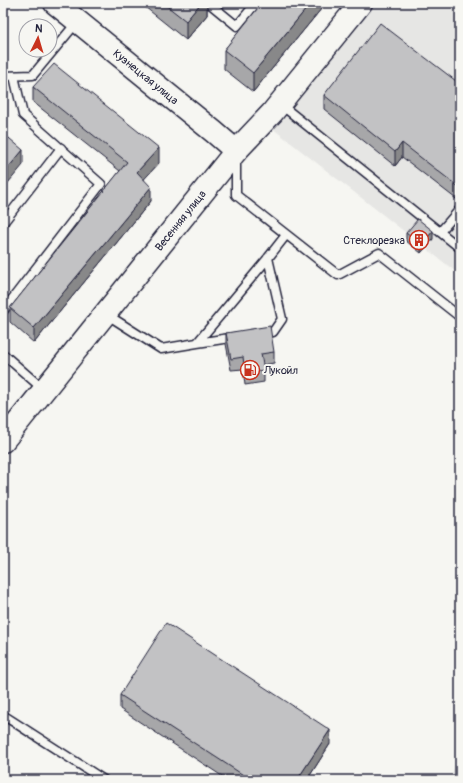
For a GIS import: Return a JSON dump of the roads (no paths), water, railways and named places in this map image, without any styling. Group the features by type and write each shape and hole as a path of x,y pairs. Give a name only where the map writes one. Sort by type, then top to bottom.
{"main road":[{"name":"Кузнецкая улица","path":"55,3 236,151"},
{"name":"Весенняя улица","path":"3,441 236,151 272,113 361,3"}],"lane":[{"path":"209,3 237,26 256,3"},
{"path":"3,76 33,75 78,22"},
{"path":"3,311 101,184 23,114 14,76"},
{"path":"279,104 460,248"},
{"path":"3,223 61,148"},
{"path":"236,151 236,195 338,274 379,253 460,317"},
{"path":"440,232 460,209"},
{"path":"197,343 286,235"},
{"path":"105,314 161,349 273,332 282,319 268,258"},
{"path":"3,354 44,390"},
{"path":"3,714 104,780"}],"place":[{"name":"Стеклорезка","path":"419,240"},
{"name":"Лукойл","path":"250,370"}]}
